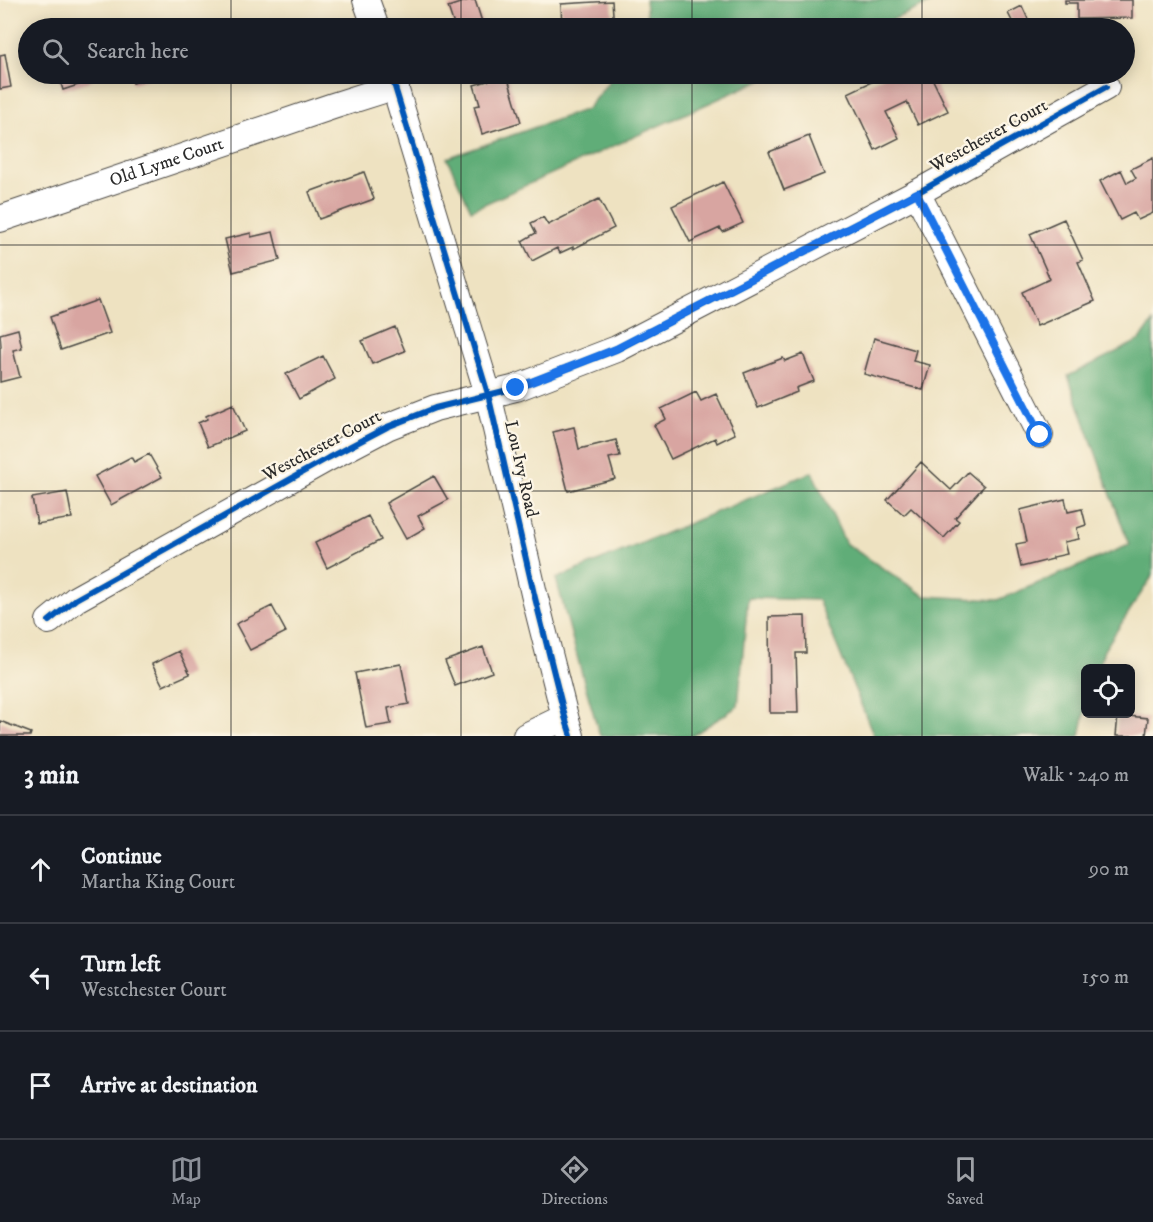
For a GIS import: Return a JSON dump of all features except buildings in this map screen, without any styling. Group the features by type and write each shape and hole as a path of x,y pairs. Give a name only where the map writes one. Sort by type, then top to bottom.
{"street":[{"path":"366,0 372,18"},
{"name":"Old Lyme Court","path":"0,219 333,106 385,84"},
{"name":"Lou Ivy Road","path":"395,84 488,394 534,594 568,727"},
{"name":"Westchester Court","path":"49,621 76,599 387,427 435,408 516,388 616,349 917,193 1106,87"},
{"path":"917,193 1040,435"},
{"path":"526,736 568,727"}],"green space":[{"path":"645,0 937,0 896,18 647,18"},
{"path":"607,84 752,84 471,210 447,158 587,109"},
{"path":"1153,322 1153,575 1104,650 1099,664 1081,664 1081,718 1084,718 1080,736 874,736 818,600 748,598 738,706 692,736 600,736 556,579 812,472 846,544 925,596 998,600 1129,545 1068,376 1140,340"}],"cycle path":[{"path":"394,84 488,394 534,594 571,736"},
{"path":"49,621 76,599 387,427 435,408 516,388 617,349 917,193 1106,87"}],"route":[{"path":"516,388 616,349 917,193 1040,435"}]}
